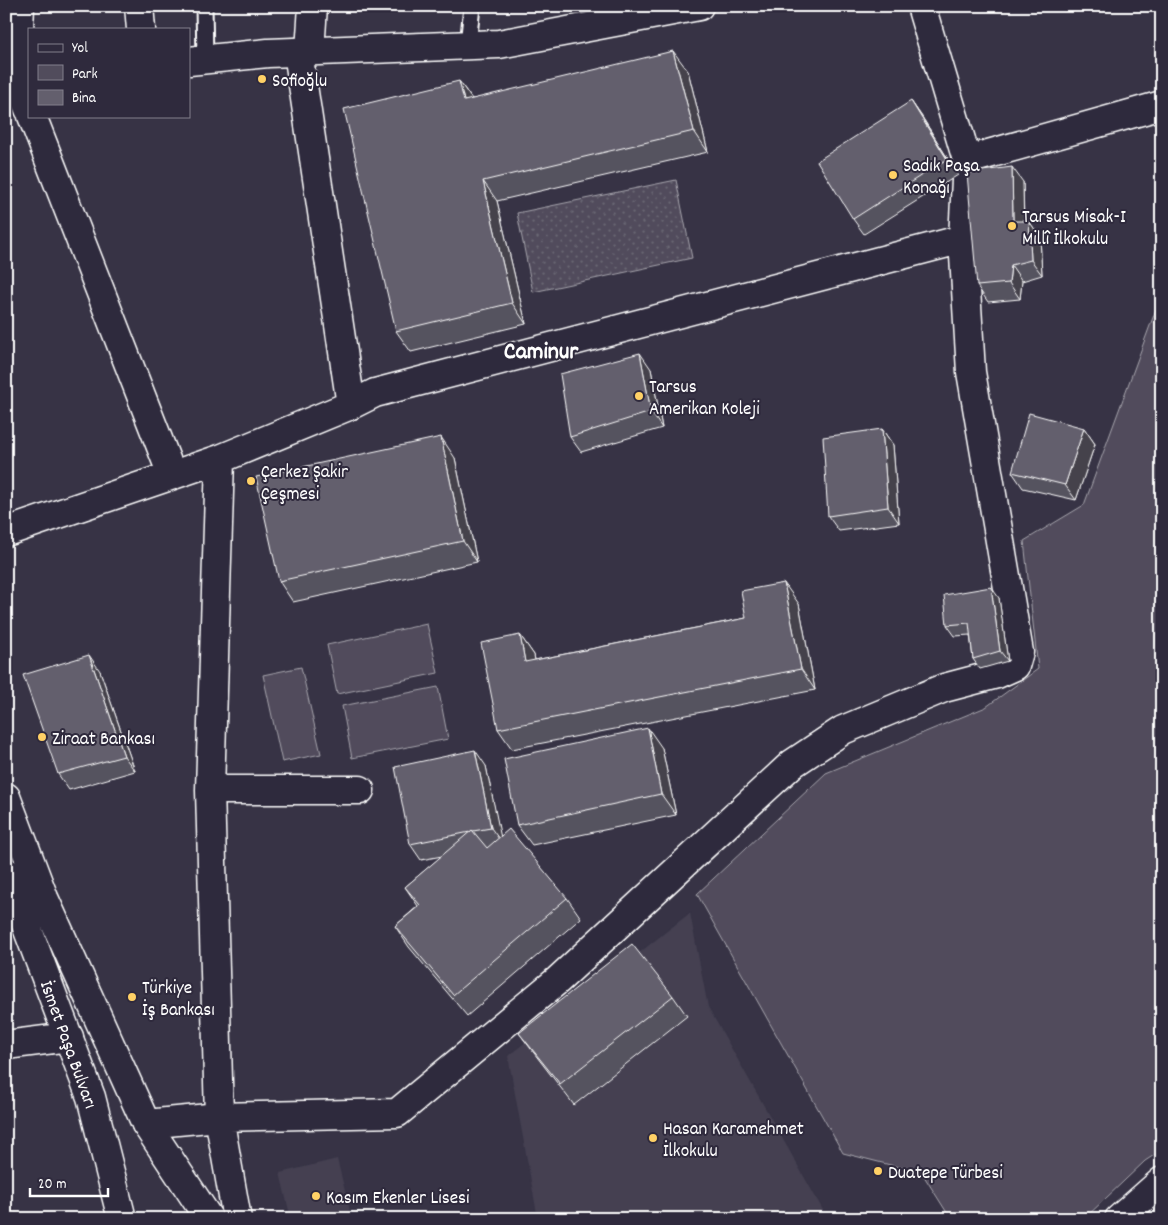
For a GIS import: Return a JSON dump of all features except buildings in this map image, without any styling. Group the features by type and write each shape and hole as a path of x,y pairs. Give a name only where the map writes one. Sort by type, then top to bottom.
{"street":[{"path":"20,6 17,79 28,106"},
{"path":"139,6 141,28"},
{"path":"313,6 304,51 351,405"},
{"path":"197,60 304,51 499,44 698,6"},
{"path":"146,1124 219,1117 397,1113 558,980 792,764 844,730 944,688 997,674 1015,666 1019,652 971,372 963,239 967,160 921,6"},
{"path":"967,160 1162,105"},
{"path":"33,118 172,475"},
{"path":"6,532 220,459 351,405 375,392 963,239"},
{"path":"220,459 210,790 219,1117 237,1219"},
{"path":"210,790 360,790"},
{"path":"6,797 44,898 146,1124 208,1219"},
{"name":"İsmet Paşa Bulvarı","path":"6,872 90,1097 122,1219"},
{"path":"6,1045 69,1037"},
{"path":"1119,1219 1162,1181"}],"lane":[{"path":"197,60 204,6"},
{"path":"468,45 472,6"}],"shaded area":[{"name":"Hasan Karamehmet İlkokulu","path":"690,913 708,1007 828,1219 538,1219 508,1056"},
{"name":"Kasım Ekenler Lisesi","path":"337,1159 352,1219 291,1219 280,1173"}],"green space":[{"path":"676,180 692,258 533,292 517,213"},
{"path":"1162,293 1162,1150 1145,1161 1084,1219 951,1219 922,1173 843,1153 697,894 826,773 986,707 1038,669 1024,541 1084,505"},
{"path":"427,624 438,673 337,694 327,645"},
{"path":"301,667 321,754 282,762 263,675"},
{"path":"438,687 448,739 352,758 342,706"}],"place":[{"name":"Sofioğlu","path":"262,79"},
{"name":"Sadık Paşa Konağı","path":"893,175"},
{"name":"Tarsus Misak-I Millî İlkokulu","path":"1012,226"},
{"name":"Tarsus Amerikan Koleji","path":"639,396"},
{"name":"Çerkez Şakir Çeşmesi","path":"251,481"},
{"name":"Ziraat Bankası","path":"42,737"},
{"name":"Türkiye İş Bankası","path":"132,997"},
{"name":"Hasan Karamehmet İlkokulu","path":"653,1138"},
{"name":"Duatepe Türbesi","path":"878,1171"},
{"name":"Kasım Ekenler Lisesi","path":"316,1196"}],"district":[{"name":"Caminur","path":"541,350"}]}
